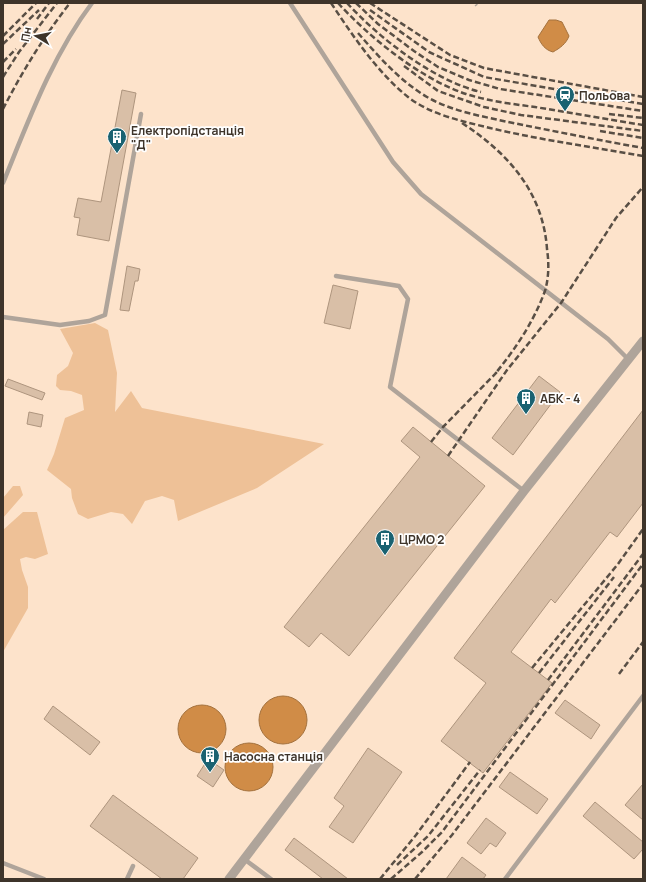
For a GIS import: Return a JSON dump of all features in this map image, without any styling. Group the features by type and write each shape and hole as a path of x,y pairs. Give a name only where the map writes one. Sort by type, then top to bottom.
{"street":[{"path":"229,879 524,491 643,341"}],"lane":[{"path":"3,183 37,100 75,26 92,3"},
{"path":"290,3 393,162 421,194 608,339 628,359"},
{"path":"3,317 60,325 105,315 141,114"},
{"path":"336,276 399,286 408,298 390,387 524,491"},
{"path":"505,879 643,696"},
{"path":"244,859 271,879"},
{"path":"3,863 44,879"},
{"path":"127,879 133,866"}],"path":[{"path":"475,6 479,3"}],"shaded area":[{"path":"3,3 643,3 643,879 3,879"},
{"path":"549,20 562,22 569,36 562,46 553,52 548,50 540,42 538,37"},
{"path":"95,323 108,330 117,373 115,412 131,391 142,408 324,444 257,488 178,521 174,500 162,496 145,501 132,524 123,514 111,512 88,519 78,514 72,498 71,489 47,470 54,454 65,418 84,410 82,395 71,391 60,390 56,386 57,375 68,366 73,353 60,329"},
{"path":"13,486 20,486 23,495 3,518 3,498"},
{"path":"23,512 37,512 48,554 35,559 26,557 20,559 28,587 28,608 3,652 3,530"},
{"path":"278,696 288,696 300,703 307,715 307,725 300,737 288,744 278,744 270,740 263,733 259,725 259,715 263,707 270,700"},
{"path":"197,705 207,705 219,712 226,724 226,734 219,746 207,753 197,753 189,749 182,742 178,734 178,724 182,716 189,709"},
{"path":"244,743 254,743 266,750 273,762 273,772 266,784 254,791 244,791 236,787 229,780 225,772 225,762 229,754 236,747"}],"building":[{"name":"Електропідстанція \"Д\"","path":"122,90 136,93 109,241 77,235 80,218 74,217 78,198 101,202"},
{"path":"127,266 140,269 138,281 135,281 129,311 120,310"},
{"path":"333,285 358,291 350,329 324,323"},
{"name":"АБК - 4","path":"539,376 560,392 513,455 492,438"},
{"path":"8,379 45,393 42,400 5,386"},
{"path":"643,410 643,503 617,537 610,532 555,603 551,599 511,652 552,683 483,773 441,741 486,683 454,658"},
{"path":"29,412 43,415 41,427 27,424"},
{"name":"ЦРМО 2","path":"413,427 485,486 349,656 321,633 309,647 284,627 420,457 401,441"},
{"path":"565,700 600,725 591,739 555,713"},
{"path":"53,706 100,742 90,755 44,719"},
{"path":"368,748 402,772 353,843 329,827 344,806 334,798"},
{"name":"Насосна станція","path":"208,759 224,770 213,787 197,776"},
{"path":"510,772 548,799 537,814 499,787"},
{"path":"643,784 643,820 625,805"},
{"path":"113,795 198,858 183,879 162,879 90,826"},
{"path":"595,802 643,842 643,849 634,859 583,816"},
{"path":"486,818 506,833 496,847 490,843 481,854 467,843"},
{"path":"294,838 348,879 323,879 285,850"},
{"path":"462,857 486,875 483,879 446,879"}],"railway":[{"path":"3,36 36,3"},
{"path":"37,19 49,3"},
{"path":"3,77 19,52 57,3"},
{"path":"3,109 34,54 70,3"},
{"path":"331,3 357,41 386,76 408,97 437,113 490,128 547,140 643,156"},
{"path":"338,3 365,30 397,56 432,78 466,94 491,100 643,125"},
{"path":"347,3 391,44 426,68 463,86 481,92"},
{"path":"356,3 378,24 414,51 438,67 469,80 500,89 643,111"},
{"path":"370,3 450,55 484,68 643,97"},
{"path":"3,44 39,10"},
{"path":"370,10 429,52 484,77 643,104"},
{"path":"358,33 382,60 408,84 436,102 466,112 508,122 643,148"},
{"path":"3,62 16,49"},
{"path":"404,66 438,91 484,107 521,115 643,131"},
{"path":"609,114 643,118"},
{"path":"462,123 494,147 520,176 538,209 544,228 547,249 548,265 545,291 535,314 523,335 495,374"},
{"path":"600,131 643,138"},
{"path":"448,456 507,370 561,303 616,218 643,187"},
{"path":"431,442 443,427 499,370"},
{"path":"532,668 618,564 643,529"},
{"path":"548,680 643,554"},
{"path":"391,879 442,832 643,564"},
{"path":"539,673 614,577"},
{"path":"415,879 452,835 643,584"},
{"path":"619,674 643,642"},
{"path":"380,879 416,835 470,762"},
{"path":"397,865 428,836 480,770"}],"place":[{"name":"Польова","path":"565,112"},
{"name":"Електропідстанція \"Д\"","path":"117,154"},
{"name":"АБК - 4","path":"526,415"},
{"name":"ЦРМО 2","path":"385,556"},
{"name":"Насосна станція","path":"210,773"}]}
